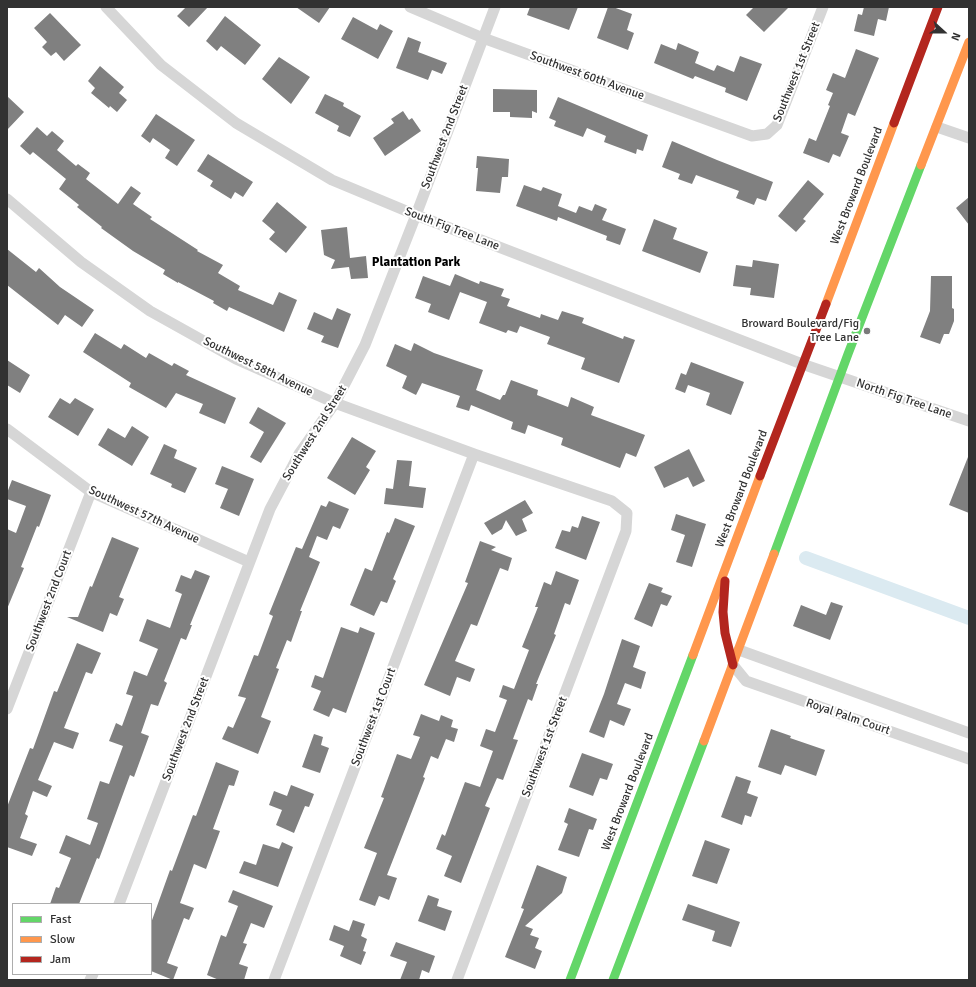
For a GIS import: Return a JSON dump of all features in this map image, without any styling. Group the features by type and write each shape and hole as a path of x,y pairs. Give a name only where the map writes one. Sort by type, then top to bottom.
{"main road":[{"name":"West Broward Boulevard","path":"570,980 938,7"},
{"path":"613,980 734,665 840,378 969,42"},
{"path":"727,563 723,612 725,633 734,665"}],"street":[{"name":"South Fig Tree Lane","path":"106,7 161,64 236,124 332,180 416,215 840,378"},
{"name":"Southwest 60th Avenue","path":"410,7 483,38 752,136 767,134"},
{"name":"Southwest 2nd Street","path":"119,903 270,509 299,454 335,403 365,345 495,7"},
{"name":"Southwest 1st Street","path":"767,134 777,124 823,7"},
{"path":"937,127 969,138"},
{"name":"Southwest 58th Avenue","path":"7,199 81,262 150,311 236,359 335,403 474,454 612,501 627,513"},
{"name":"North Fig Tree Lane","path":"840,378 969,421"},
{"name":"Southwest 57th Avenue","path":"7,429 91,492 249,562"},
{"name":"Southwest 1st Court","path":"274,980 474,454"},
{"name":"Southwest 2nd Court","path":"7,709 91,492"},
{"name":"Southwest 1st Street","path":"457,980 626,531 627,513"},
{"name":"Royal Palm Court","path":"739,650 969,733"},
{"name":"Royal Palm Court","path":"734,665 746,681 969,760"}],"building":[{"path":"186,7 208,7 189,27 177,16"},
{"path":"296,7 330,7 319,23"},
{"path":"530,7 578,7 569,30 527,15"},
{"path":"608,7 613,7 632,14 627,30 634,33 628,50 597,38"},
{"path":"754,7 789,7 764,32 746,15"},
{"path":"864,7 889,7 886,21 878,19 874,36 854,31 858,14 862,15"},
{"path":"50,13 81,45 64,61 56,52 51,56 42,47 47,42 34,28"},
{"path":"225,16 261,45 245,65 221,46 217,51 206,41"},
{"path":"353,17 377,30 380,24 393,31 378,59 341,39"},
{"path":"408,37 421,42 418,52 447,63 442,74 432,70 428,80 396,68"},
{"path":"678,43 699,52 695,63 714,71 717,65 734,72 740,56 762,64 747,101 725,92 726,88 695,76 693,79 654,63 661,44 676,50"},
{"path":"856,49 879,58 855,116 848,113 841,133 849,136 840,157 833,154 829,163 803,153 809,138 816,141 830,106 828,105 833,93 826,90 833,73 845,78"},
{"path":"279,57 310,77 291,104 262,79"},
{"path":"100,66 124,87 119,93 127,100 117,112 110,106 109,108 91,93 95,88 88,81"},
{"path":"493,89 537,90 537,113 532,111 532,118 510,117 510,112 493,112"},
{"path":"325,94 344,103 343,106 361,116 350,137 337,131 339,126 315,113"},
{"path":"7,96 24,112 7,130"},
{"path":"558,97 648,135 643,151 637,149 636,154 604,142 606,136 587,128 583,137 554,126 556,121 549,118"},
{"path":"403,111 409,120 412,118 421,131 385,156 373,138 394,123 391,119"},
{"path":"156,114 195,140 177,166 165,158 170,150 153,138 150,143 141,136"},
{"path":"37,127 47,136 52,131 64,141 57,150 76,166 78,164 90,173 86,179 118,204 131,186 141,193 133,204 152,217 150,219 198,250 197,251 223,265 218,273 240,286 238,290 273,305 279,292 297,300 284,332 229,307 227,311 213,303 214,301 163,274 165,270 133,251 101,228 102,227 77,207 79,205 59,189 66,179 33,152 30,155 20,146"},
{"path":"672,141 773,182 766,201 757,198 754,205 736,198 739,191 696,175 692,184 678,179 680,174 662,167"},
{"path":"208,154 253,182 243,197 235,192 231,199 210,186 213,181 197,171"},
{"path":"477,156 509,159 508,177 502,177 500,193 476,191 478,168 476,168"},
{"path":"808,180 824,194 803,219 806,221 796,232 778,216"},
{"path":"524,185 541,191 543,187 562,194 558,206 576,213 579,206 592,211 595,204 607,209 602,220 626,229 620,245 606,240 607,236 558,217 557,221 516,206"},
{"path":"969,197 969,225 956,208"},
{"path":"277,202 307,227 286,253 269,239 275,232 262,221"},
{"path":"654,219 677,228 673,239 708,252 700,273 642,251"},
{"path":"347,227 350,258 366,256 368,278 351,279 349,267 331,269 335,260 324,255 321,230"},
{"path":"7,249 36,272 39,268 60,287 94,310 82,327 65,315 58,325 7,285"},
{"path":"753,260 779,264 774,298 750,295 751,288 733,286 736,265 752,267"},
{"path":"455,274 479,284 480,281 504,289 501,296 510,299 507,306 540,318 541,314 558,320 562,311 584,318 582,323 623,339 624,336 635,340 619,383 581,369 585,358 547,344 550,337 520,326 517,333 508,330 506,333 479,323 487,302 460,292 449,320 428,312 431,304 415,298 423,276 450,286"},
{"path":"931,276 952,276 952,308 954,309 954,321 949,334 944,334 940,344 920,337 930,311"},
{"path":"337,308 351,314 338,348 321,342 324,336 307,329 314,312 332,320"},
{"path":"95,333 121,349 124,344 146,358 149,353 172,366 174,363 189,371 186,375 236,398 225,424 199,413 203,404 176,393 166,408 129,387 131,383 83,352"},
{"path":"414,343 434,353 483,370 476,390 500,400 503,395 505,395 511,380 538,390 537,395 568,407 571,397 594,407 591,415 645,435 636,457 626,453 620,468 561,445 563,438 528,425 525,434 511,429 513,422 471,405 469,411 456,407 460,396 422,383 416,395 402,388 407,376 386,366 395,344 411,351"},
{"path":"7,360 30,375 20,393 7,385"},
{"path":"691,362 744,382 731,415 706,405 710,393 688,385 685,393 675,389 681,373 686,375"},
{"path":"60,398 70,404 75,398 94,409 78,436 48,417"},
{"path":"258,407 286,423 261,463 250,457 264,432 249,423"},
{"path":"132,426 149,437 132,466 98,445 108,428 125,438"},
{"path":"352,437 376,451 366,467 370,470 355,495 327,478"},
{"path":"164,444 177,450 174,458 197,468 185,493 171,487 172,484 150,474"},
{"path":"689,449 705,481 693,487 688,477 664,488 654,467"},
{"path":"969,457 969,513 949,505"},
{"path":"397,460 412,461 409,486 426,488 423,508 384,504 386,488 393,489"},
{"path":"222,466 254,479 239,516 220,508 228,489 215,484"},
{"path":"12,480 51,495 39,527 37,526 21,567 24,568 7,609 7,529 16,533 26,506 7,499 7,493"},
{"path":"525,500 533,513 522,519 527,531 516,536 506,520 502,529 492,535 484,523"},
{"path":"329,501 349,509 340,529 333,526 327,540 317,536 309,557 320,562 300,611 302,611 291,642 287,640 276,668 279,669 261,717 271,721 258,754 222,739 228,726 233,728 246,698 238,696 254,655 258,656 273,616 269,614 296,547 302,549 321,505 326,507"},
{"path":"676,514 706,524 692,567 676,562 685,535 671,530"},
{"path":"582,516 600,522 586,560 555,548 562,530 570,532 572,526 578,528"},
{"path":"395,518 415,526 393,579 396,581 387,603 381,601 374,616 350,605 365,568 372,571 387,532 389,533"},
{"path":"112,537 139,548 119,597 124,599 117,616 110,613 103,632 67,617 78,617"},
{"path":"480,541 496,547 491,550 512,558 508,571 500,568 477,626 471,624 455,661 475,669 470,682 457,677 450,696 424,685 468,583 465,582"},
{"path":"195,570 210,576 190,625 192,625 186,640 181,638 164,681 167,683 158,706 151,704 141,733 149,736 134,777 130,775 99,859 97,858 79,903 50,903 56,887 59,888 71,858 59,853 66,835 90,845 98,823 87,819 100,781 109,784 123,746 109,741 116,723 122,726 133,696 126,694 134,671 147,676 158,649 139,641 147,619 170,628 182,594 175,591 181,575 191,579"},
{"path":"556,571 579,580 570,605 565,603 554,634 556,635 536,684 538,684 532,701 528,699 513,739 518,740 503,780 497,778 485,806 490,808 461,883 444,876 452,856 436,849 442,834 445,836 465,782 480,787 493,751 480,746 486,729 495,732 507,700 499,697 503,685 514,689 529,650 522,647 538,607 535,607 544,582 551,585"},
{"path":"649,583 663,588 661,592 672,596 667,606 661,604 652,627 634,619"},
{"path":"831,602 843,606 830,640 793,626 801,605 826,615"},
{"path":"341,627 358,633 360,627 375,633 346,713 333,708 329,717 313,710 321,691 311,687 315,675 323,678"},
{"path":"622,639 640,646 633,667 646,672 641,689 625,683 617,704 631,709 624,726 610,720 604,738 589,732 604,694"},
{"path":"77,643 101,653 92,674 86,672 64,728 79,733 73,749 54,742 38,780 52,786 47,797 33,791 25,814 28,816 20,838 37,844 32,856 7,847 7,807 30,748 33,749 54,691 57,692"},
{"path":"421,714 439,721 441,715 453,720 451,727 458,729 454,742 446,739 438,759 431,756 423,777 425,778 387,875 397,878 389,900 379,896 375,906 359,900 377,853 364,848 384,798 381,797 397,754 411,759 420,737 413,735"},
{"path":"771,729 791,736 790,738 825,750 816,776 785,765 781,775 758,767"},
{"path":"314,734 323,737 321,745 329,748 320,773 302,767"},
{"path":"582,753 613,764 607,780 600,778 593,796 569,787"},
{"path":"216,762 239,771 234,786 229,785 213,829 220,831 206,869 194,864 180,903 194,908 189,920 184,918 167,963 178,967 173,980 152,971 152,920 170,870 172,871 193,815 196,816"},
{"path":"736,776 751,781 747,793 758,797 751,817 745,815 742,825 721,817"},
{"path":"291,785 314,794 309,807 305,806 294,833 276,825 282,810 269,805 274,791 287,796"},
{"path":"569,808 597,819 593,830 589,829 579,857 558,850 568,824 564,822"},
{"path":"705,840 730,849 717,884 692,876"},
{"path":"282,842 293,847 278,887 239,873 244,861 256,865 263,844 279,849"},
{"path":"537,865 567,877 562,893 525,926 533,929 530,935 539,938 535,948 542,951 535,969 505,957 524,909 521,908"},
{"path":"233,890 273,906 264,928 251,923 243,943 247,944 239,964 248,967 244,980 219,980 207,975 221,935 226,937 238,906 228,902"},
{"path":"428,895 439,899 437,906 452,911 445,931 418,921"},
{"path":"688,904 740,922 731,947 712,941 715,931 682,920"},
{"path":"353,920 365,924 361,936 367,939 363,951 366,952 361,965 340,956 344,946 329,940 334,925 349,931"},
{"path":"396,942 435,956 429,973 422,970 419,980 400,980 407,962 390,956"}],"waterway":[{"path":"806,558 969,618"}],"traffic: fast":[{"path":"774,554 848,354 921,165"},
{"path":"570,980 693,655"},
{"path":"613,980 704,741"}],"traffic: slow":[{"path":"921,165 969,42"},
{"path":"826,304 894,123"},
{"path":"693,655 760,476"},
{"path":"704,741 774,554"}],"traffic: jam":[{"path":"894,123 938,7"},
{"path":"760,476 826,304"},
{"path":"725,581 723,612 725,633 733,665"}],"place":[{"name":"Broward Boulevard/Fig Tree Lane","path":"867,331"}],"district":[{"name":"Plantation Park","path":"416,263"}]}
